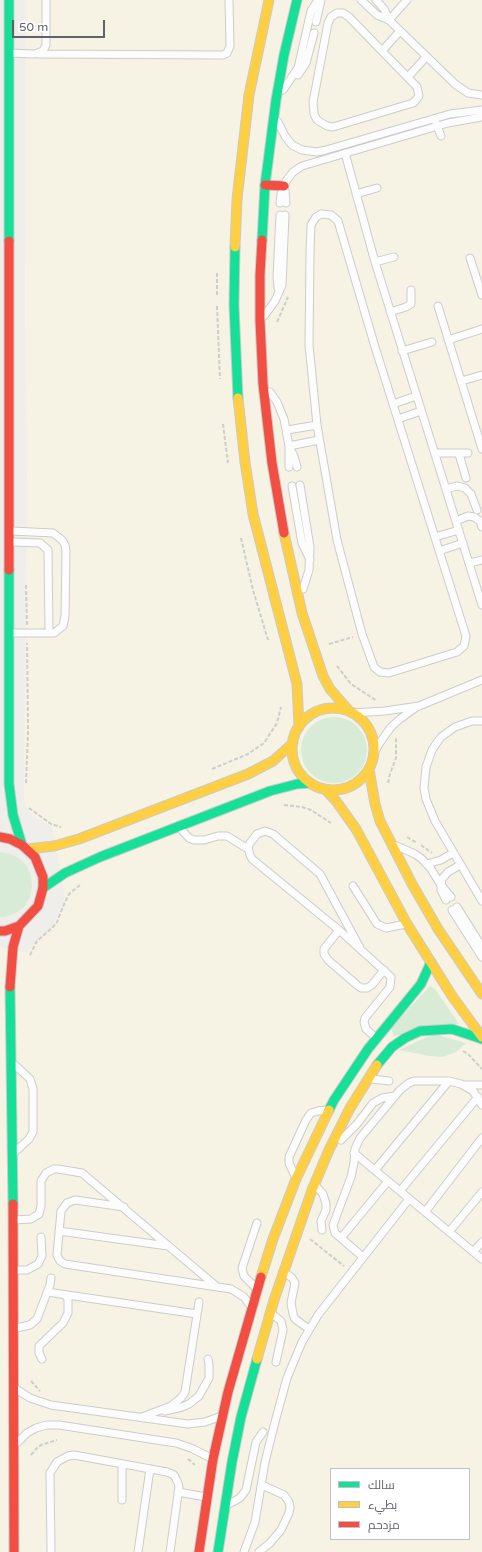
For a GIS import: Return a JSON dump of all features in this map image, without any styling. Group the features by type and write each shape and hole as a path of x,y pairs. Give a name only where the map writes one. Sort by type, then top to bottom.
{"street":[{"path":"9,0 10,800 15,822 25,847"},
{"path":"269,0 250,95 237,199 234,297 239,410 253,514 296,684 299,727 293,743 294,761 298,769 310,782 325,789 335,790 350,786 363,777 369,769 374,753 374,745 369,729 359,717 351,712 330,689 323,676 302,613 279,508 263,384 260,321 261,236 265,185 276,100 287,40 297,0"},
{"path":"265,185 284,186"},
{"path":"299,727 316,712 327,709 339,709 351,712"},
{"path":"25,847 54,846 79,839 248,774 272,761 293,743"},
{"path":"369,769 375,804 380,821 391,843 412,884 438,929 482,994"},
{"path":"43,888 77,866 270,791 310,782"},
{"path":"325,789 336,801 356,829 407,924 452,996 482,1038"},
{"path":"0,837 10,839 25,847 35,857 43,877 43,888 38,906 33,914 19,926 0,931"},
{"path":"14,1552 14,1270 11,968 19,926"},
{"path":"199,1552 206,1497 222,1416 251,1307 273,1239 296,1179 334,1100 376,1039 414,994 421,984 431,962"},
{"path":"218,1552 232,1462 242,1417 270,1313 298,1229 315,1184 329,1150 350,1108 382,1058 392,1047 405,1038 420,1031 452,1029 482,1038"}],"lane":[{"path":"38,54 43,51 46,45 46,0"},
{"path":"9,53 223,55 227,53 230,46 229,0"},
{"path":"276,100 291,80 300,61 311,11 319,0"},
{"path":"316,22 319,0"},
{"path":"361,0 377,14 388,20 455,84 468,93 482,95"},
{"path":"376,0 384,9 388,20"},
{"path":"388,20 407,0"},
{"path":"337,13 343,13 349,17 408,78 417,87 419,92 419,96 413,103 332,126 326,126 316,120 313,102 328,23 331,17 337,13"},
{"path":"382,51 400,31"},
{"path":"291,80 306,63 314,33"},
{"path":"408,78 426,57"},
{"path":"274,112 288,141 297,148 313,152 326,150 457,113 482,110"},
{"path":"283,203 284,186 289,176 302,166 439,126 482,117"},
{"path":"435,119 442,136"},
{"path":"345,153 402,352 481,595 482,605"},
{"path":"356,194 376,188"},
{"path":"321,214 330,215 338,221 398,419 466,636 466,643 462,648 454,653 393,672 384,673 377,670 371,663 362,634 338,540 319,440 309,345 311,226 316,217 321,214"},
{"path":"260,321 271,308 279,293 282,281 282,215"},
{"path":"375,262 394,257"},
{"path":"470,258 482,295"},
{"path":"390,312 411,304 411,290"},
{"path":"438,306 482,449"},
{"path":"448,340 482,329"},
{"path":"402,352 432,342"},
{"path":"461,381 482,374"},
{"path":"263,384 277,402 282,412 289,446 289,467"},
{"path":"393,404 416,396"},
{"path":"398,419 421,411"},
{"path":"286,430 317,425"},
{"path":"289,446 319,440"},
{"path":"289,446 297,467"},
{"path":"435,453 468,453"},
{"path":"459,454 466,478"},
{"path":"296,485 310,541 310,560 307,579 299,597"},
{"path":"446,489 457,486 465,488 471,494 477,510"},
{"path":"456,521 468,516 474,517 480,521 482,527"},
{"path":"9,530 53,533 58,535 65,545 65,621 59,630 54,633 9,633"},
{"path":"435,537 459,530"},
{"path":"9,542 40,543 44,544 48,550 49,633"},
{"path":"439,551 463,543"},
{"path":"470,563 482,560"},
{"path":"374,753 391,727 419,706 482,680"},
{"path":"351,712 385,711 419,706"},
{"path":"482,721 463,724 441,737 432,750 424,777 426,799 435,821 452,853 482,902"},
{"path":"178,826 189,838 194,840 199,841 218,836 227,836 248,849"},
{"path":"360,948 323,878 316,870 269,832 265,831 257,834 250,843 248,849 252,859 339,930 391,977 391,984 388,990 367,1014 364,1022 366,1029 376,1039"},
{"path":"391,843 415,854 427,864 448,898"},
{"path":"427,864 441,860 452,853"},
{"path":"441,885 448,872 460,865"},
{"path":"353,886 377,924 381,927 392,928 407,924"},
{"path":"482,947 454,908 482,957"},
{"path":"339,930 324,948 324,954 328,960 361,988 367,988 372,985 384,970"},
{"path":"11,1062 27,1075 33,1089 32,1135 12,1155"},
{"path":"368,1079 389,1081"},
{"path":"363,1257 335,1233 333,1225 353,1170 354,1153 360,1138 404,1086 414,1081 449,1081 465,1085 482,1085"},
{"path":"375,1170 449,1081"},
{"path":"465,1085 478,1097 482,1105"},
{"path":"329,1150 352,1130 373,1103 382,1098 395,1096"},
{"path":"400,1190 478,1097"},
{"path":"296,1179 290,1167 289,1157 306,1120 308,1116 315,1111 329,1110"},
{"path":"425,1212 482,1138"},
{"path":"354,1153 482,1260"},
{"path":"13,1220 31,1219 38,1214 40,1206 41,1181 46,1174 54,1169 82,1173 216,1286"},
{"path":"341,1238 388,1181"},
{"path":"315,1184 325,1199 326,1210 322,1222 322,1230"},
{"path":"449,1232 482,1192"},
{"path":"244,1552 255,1522 275,1422 287,1378 295,1358 309,1329 351,1272 409,1199"},
{"path":"124,1207 71,1201 62,1208 57,1255 62,1263 232,1289 244,1297 251,1307"},
{"path":"257,1223 242,1268 244,1276 257,1288"},
{"path":"59,1231 169,1246"},
{"path":"14,1270 27,1270 38,1264 42,1256 41,1237"},
{"path":"474,1252 482,1242"},
{"path":"283,1272 292,1278 295,1283 291,1303 295,1319 309,1329"},
{"path":"14,1328 30,1325 37,1319 48,1292 51,1278"},
{"path":"48,1292 197,1314"},
{"path":"42,1359 39,1353 40,1346 63,1323 68,1313 68,1299 65,1294"},
{"path":"140,1417 160,1411 177,1403 185,1392 198,1302"},
{"path":"270,1313 281,1321 283,1326 276,1362"},
{"path":"160,1411 175,1410 189,1404 199,1396 208,1378 210,1365 208,1359"},
{"path":"14,1387 30,1398 51,1405 188,1424 205,1422 222,1416"},
{"path":"14,1447 27,1433 36,1428 47,1425 176,1443 191,1448 213,1459"},
{"path":"225,1505 240,1498 246,1490 256,1442 263,1432"},
{"path":"51,1552 50,1479 53,1467 61,1458 74,1455 167,1472 174,1475 178,1483 178,1492 170,1552"},
{"path":"122,1464 122,1500"},
{"path":"138,1552 150,1469"},
{"path":"259,1552 270,1543 281,1530 290,1513 289,1502 284,1495 262,1485"},
{"path":"178,1492 206,1497"}],"path":[{"path":"218,357 220,380"},
{"path":"223,418 228,464"},
{"path":"240,532 253,590 269,646"},
{"path":"25,789 27,774 28,731 26,580"},
{"path":"327,645 362,634"},
{"path":"207,771 248,754 264,743 277,723 282,703"},
{"path":"26,802 29,809 51,824 64,827"},
{"path":"281,805 293,805 311,810 323,817 335,827"},
{"path":"29,958 37,941 54,927 70,894 82,884"},
{"path":"462,1050 468,1054 482,1069"},
{"path":"298,1229 351,1272"},
{"path":"29,1377 36,1388 45,1393"},
{"path":"30,1458 37,1448 57,1440"}],"shaded area":[{"path":"26,0 482,0 482,1552 0,1552 0,947 27,953 33,944 52,928 60,914 65,897 52,827 33,816 27,809 24,799 27,475 25,314"}],"green space":[{"path":"334,717 347,719 357,727 365,737 367,750 365,763 357,773 347,781 334,783 321,781 311,773 303,763 301,750 303,737 311,727 321,719"},
{"path":"0,852 19,858 27,866 31,876 32,887 30,897 24,907 16,913 5,917 0,917"},
{"path":"430,986 435,989 459,1024 394,1036 391,1028"},
{"path":"434,1034 466,1043 456,1052 443,1057 429,1056 399,1050"}],"traffic: fast":[{"path":"9,0 9,241"},
{"path":"262,240 265,185 276,100 284,55 297,0"},
{"path":"235,247 234,305 238,398"},
{"path":"9,570 9,784 13,815 22,845"},
{"path":"43,888 65,873 100,857 270,791 297,784 310,783"},
{"path":"329,1110 368,1049 421,984 431,962"},
{"path":"10,987 13,1204"},
{"path":"377,1065 392,1047 405,1038 420,1031 452,1029 482,1039"},
{"path":"218,1552 232,1462 241,1417 257,1359"}],"traffic: slow":[{"path":"235,247 237,199 249,95 269,0"},
{"path":"238,398 245,462 253,514 297,684 299,727"},
{"path":"284,533 302,613 323,676 330,689 350,712"},
{"path":"333,708 349,711 362,720 371,733 374,749 371,765 362,778 349,787 333,790 317,787 304,778 295,765 292,749 295,733 304,720 317,711 333,708"},
{"path":"28,849 54,846 79,839 248,774 273,761 293,743"},
{"path":"369,769 375,804 380,821 412,884 438,929 482,994"},
{"path":"325,789 336,801 356,829 407,924 452,996 482,1037"},
{"path":"257,1359 274,1300 312,1190 329,1150 350,1108 377,1065"},
{"path":"261,1277 273,1239 296,1179 329,1110"}],"traffic: jam":[{"path":"265,185 284,186"},
{"path":"262,240 260,321 263,384 272,463 284,533"},
{"path":"9,241 9,570"},
{"path":"0,837 10,839 22,845 35,857 43,877 43,888 38,906 19,926 5,931 0,931"},
{"path":"10,987 13,947 19,926"},
{"path":"13,1204 14,1552"},
{"path":"199,1552 213,1459 228,1392 261,1277"}]}
